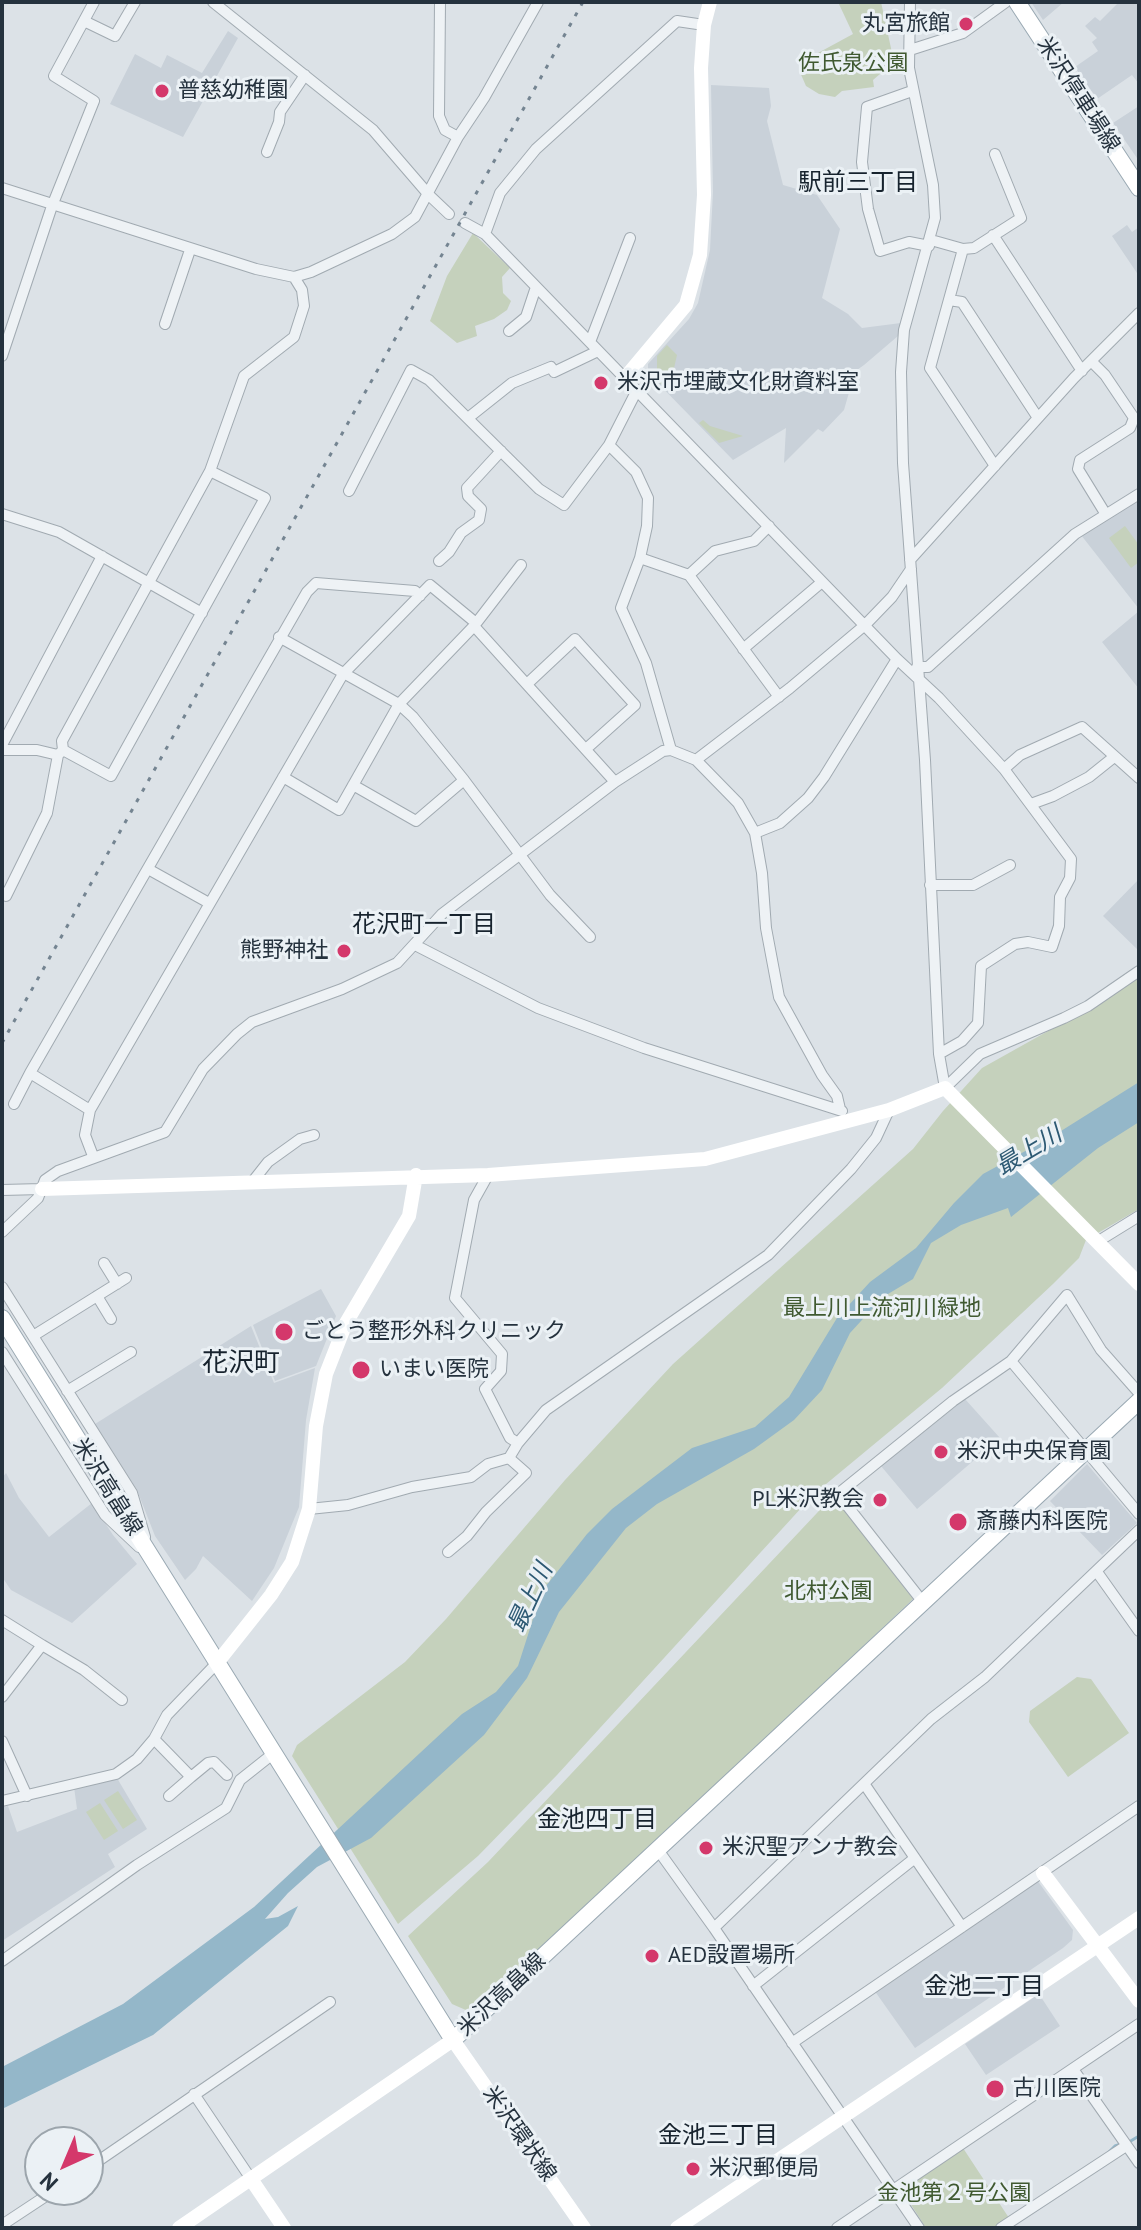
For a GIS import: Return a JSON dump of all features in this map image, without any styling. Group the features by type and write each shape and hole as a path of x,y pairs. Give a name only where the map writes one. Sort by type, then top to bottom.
{"main road":[{"name":"米沢停車場線","path":"1017,2 1139,188"},
{"name":"米沢高畠線","path":"2,1318 453,2040 922,1601 1085,1451 1136,1411"}],"street":[{"path":"2,356 52,206 94,101 54,76 94,2"},
{"path":"84,21 115,36 135,2"},
{"path":"213,2 373,130 449,214"},
{"path":"440,2 439,116 445,130 458,137"},
{"path":"2,188 190,250 294,277 392,234 415,217 458,137 484,98 538,2"},
{"path":"624,379 686,305 700,255 704,195 701,68 704,25 710,2"},
{"path":"910,2 909,68 933,185 935,218 904,330 901,372 939,1054 945,1088 1139,1284"},
{"path":"910,50 963,33 1006,2"},
{"path":"485,234 500,193 536,149 677,21 704,25"},
{"path":"267,152 280,112 305,75"},
{"path":"912,91 867,107 862,162 868,209 880,251 909,242 974,248 1021,218 995,154"},
{"path":"465,223 485,234 897,659 917,673 1004,769 1071,859 1070,878 1060,897 1059,926 1052,947 1028,942 1015,944 981,966 978,1023 962,1041 939,1054"},
{"path":"993,235 1082,371"},
{"path":"590,342 630,238"},
{"path":"963,249 930,368 995,466"},
{"path":"165,324 190,250"},
{"path":"2,892 6,896 47,813 62,741 210,471 244,376 294,337 304,306 302,290 294,277"},
{"path":"509,331 526,317 536,287"},
{"path":"949,300 962,302 1038,418"},
{"path":"696,760 779,697 865,625 892,597 911,565 995,466 1139,313"},
{"path":"468,418 512,383 551,367 554,372 598,351"},
{"path":"1092,362 1105,375 1134,418 1130,428 1080,460 1078,469 1105,513"},
{"path":"349,491 411,370 429,380 539,489 564,505 609,445 636,392"},
{"path":"609,445 636,472 648,498 647,526 640,558 621,608 646,663 671,750"},
{"path":"439,561 461,533 479,520 481,509 468,496 467,488 501,451"},
{"path":"102,556 2,747 60,752 111,776 265,498 210,471"},
{"path":"917,673 928,667 1033,570 1105,513 1139,494"},
{"path":"2,514 59,532 202,613"},
{"path":"689,575 715,551 754,541 769,526"},
{"path":"640,558 689,575 779,697"},
{"path":"283,777 339,810 399,704 475,624 521,565"},
{"path":"743,649 822,582"},
{"path":"14,1104 307,592 316,583 415,591 420,596"},
{"path":"93,1156 85,1135 90,1110 343,674 430,585 475,624 615,782"},
{"path":"279,637 399,704 413,717 567,915 590,937"},
{"path":"527,684 575,639 635,705 586,749"},
{"path":"755,833 780,823 808,798 897,659"},
{"path":"1004,769 1020,755 1082,727 1139,778"},
{"path":"2,1232 38,1198 45,1180 58,1171 165,1132 203,1069 252,1022 342,989 397,963 442,914 615,782 663,751 671,750 696,760 738,803 755,833 766,928 779,997 837,1096 840,1109"},
{"path":"1031,804 1089,777 1114,757"},
{"path":"353,785 416,821 464,780"},
{"path":"930,885 973,885 1010,865"},
{"path":"148,869 209,903"},
{"path":"415,945 551,1013 644,1048 840,1109 853,1119"},
{"path":"2,1190 488,1175 705,1159 889,1110 945,1088 980,1054 1088,1006 1139,971"},
{"path":"30,1073 90,1110"},
{"path":"309,1509 348,1505 412,1487 471,1477 488,1464 509,1458 546,1410 768,1255 851,1169 876,1138 889,1110"},
{"path":"253,1181 268,1162 300,1139 314,1135"},
{"path":"2,1801 116,1774 137,1759 154,1739 167,1715 217,1663 271,1595 292,1562 309,1509 316,1426 326,1374 346,1323 409,1216 416,1175"},
{"path":"488,1175 474,1200 455,1298 502,1354 501,1371 485,1389 510,1438 518,1443"},
{"path":"1097,1242 1139,1216"},
{"path":"33,1336 122,1281 104,1263"},
{"path":"2,1287 132,1493 150,1556"},
{"path":"922,1601 838,1494 953,1401 1011,1361 1067,1295 1101,1350 1139,1393"},
{"path":"97,1296 111,1319"},
{"path":"2,1352 105,1515 150,1556"},
{"path":"67,1391 131,1352"},
{"path":"1011,1361 1137,1509"},
{"path":"448,1552 526,1473 509,1458"},
{"path":"714,1928 931,1719 985,1677 1139,1530"},
{"path":"1097,1572 1139,1631"},
{"path":"2,1620 84,1670 122,1700"},
{"path":"2,1697 42,1645"},
{"path":"154,1739 191,1777"},
{"path":"2,1741 27,1796"},
{"path":"2,1961 137,1865 226,1808 240,1780 278,1759"},
{"path":"169,1796 208,1763 214,1762 227,1775"},
{"path":"865,1785 962,1927"},
{"path":"792,2043 1139,1806"},
{"path":"658,1850 919,2228"},
{"path":"753,1986 915,1858"},
{"path":"1043,1873 1139,2001"},
{"path":"677,2228 1139,1918"},
{"path":"104,2157 330,2002"},
{"path":"837,2228 1139,2024"},
{"path":"179,2228 453,2040"},
{"name":"米沢環状線","path":"453,2040 584,2228"},
{"path":"1073,2069 1139,2163"},
{"path":"194,2094 284,2228"},
{"path":"1001,2228 1126,2146"},
{"path":"2,2225 31,2206"}],"shaded area":[{"path":"1031,2 1064,2 1043,20"},
{"path":"1119,2 1139,2 1139,84 1132,75 1097,99 1075,67 1098,51 1092,42 1097,38 1085,26 1095,17 1100,21"},
{"name":"普慈幼稚園","path":"228,31 238,38 183,137 110,104 135,54 161,68 167,55 202,73"},
{"path":"711,85 769,88 771,106 767,121 783,185 817,195 840,229 822,298 848,314 862,328 901,323 898,336 864,365 850,375 838,373 850,389 844,410 823,432 818,429 784,463 786,428 733,460 648,373 648,364 689,319 698,303 710,250 713,192"},
{"path":"1139,106 1139,161 1113,123"},
{"path":"1127,225 1132,232 1139,227 1139,276 1112,236"},
{"path":"1139,498 1139,609 1081,535"},
{"path":"1139,611 1139,689 1102,642"},
{"path":"1139,879 1139,951 1103,916"},
{"path":"321,1289 336,1316 316,1366 275,1381 253,1325"},
{"path":"251,1326 274,1383 315,1368 306,1420 299,1507 274,1568 252,1601 203,1556 185,1580 155,1536 137,1490 95,1424"},
{"name":"米沢中央保育園","path":"965,1399 1000,1438 917,1509 881,1466"},
{"path":"1087,1464 1137,1523 1102,1555 1050,1501"},
{"path":"6,1473 19,1498 49,1537 92,1503 137,1564 72,1623 11,1590 2,1577 2,1478"},
{"path":"117,1778 147,1829 108,1854 115,1867 2,1941 2,1807 8,1806 17,1832 77,1809 74,1787"},
{"path":"1037,1880 1073,1930 1072,1940 915,2048 874,1990"},
{"path":"1039,1994 1060,2026 986,2075 965,2044"}],"green space":[{"name":"佐氏泉公園","path":"838,2 881,2 894,62 873,80 874,87 842,91 835,97 819,94 806,86 799,70 818,53 853,34"},
{"path":"473,233 510,268 502,277 503,293 511,301 507,310 475,326 477,336 457,343 430,321 447,276"},
{"path":"667,345 677,355 672,377 663,386 657,380 657,356"},
{"path":"703,420 710,426 743,436 719,443 699,423"},
{"path":"1125,526 1139,545 1139,562 1131,568 1109,538"},
{"name":"最上川上流河川緑地","path":"1139,975 1139,1209 1086,1240 1079,1258 942,1388 814,1494 557,1775 478,1856 398,1924 292,1756 297,1745 405,1662 446,1619 565,1480 673,1364 913,1149 982,1068"},
{"name":"北村公園","path":"833,1496 913,1599 475,2014 452,2004 408,1936 488,1862"},
{"path":"1077,1677 1091,1679 1129,1733 1068,1777 1029,1722 1030,1711"},
{"path":"118,1791 137,1820 123,1829 104,1800"},
{"path":"100,1803 118,1831 104,1840 86,1812"},
{"name":"金池第２号公園","path":"963,2148 1009,2218 994,2228 926,2228 901,2189"}],"water":[{"name":"最上川","path":"1139,1082 1139,1122 1098,1148 1011,1217 1008,1208 961,1225 931,1243 913,1279 883,1297 850,1333 822,1390 794,1420 754,1449 657,1504 626,1528 559,1612 527,1678 484,1735 371,1838 317,1867 265,1919 278,1917 298,1906 288,1926 153,2035 2,2109 2,2067 123,2004 254,1907 462,1714 496,1692 518,1666 542,1591 587,1534 612,1509 692,1448 755,1427 789,1397 837,1318 870,1282 916,1248 983,1174 1053,1136"}],"waterway":[{"path":"1129,2142 1139,2136"},
{"path":"1108,2153 1121,2144"}],"railway":[{"path":"2,1043 583,2"}],"place":[{"name":"丸宮旅館","path":"966,24"},
{"name":"普慈幼稚園","path":"162,91"},
{"name":"米沢市埋蔵文化財資料室","path":"601,383"},
{"name":"熊野神社","path":"344,951"},
{"name":"ごとう整形外科クリニック","path":"284,1332"},
{"name":"いまい医院","path":"361,1370"},
{"name":"米沢中央保育園","path":"941,1452"},
{"name":"PL米沢教会","path":"880,1500"},
{"name":"斎藤内科医院","path":"958,1522"},
{"name":"米沢聖アンナ教会","path":"706,1848"},
{"name":"AED設置場所","path":"652,1956"},
{"name":"古川医院","path":"995,2089"},
{"name":"米沢郵便局","path":"693,2169"}],"district":[{"name":"駅前三丁目","path":"858,183"},
{"name":"花沢町一丁目","path":"424,925"},
{"name":"花沢町","path":"241,1364"},
{"name":"金池四丁目","path":"597,1820"},
{"name":"金池二丁目","path":"984,1987"},
{"name":"金池三丁目","path":"718,2136"}]}
